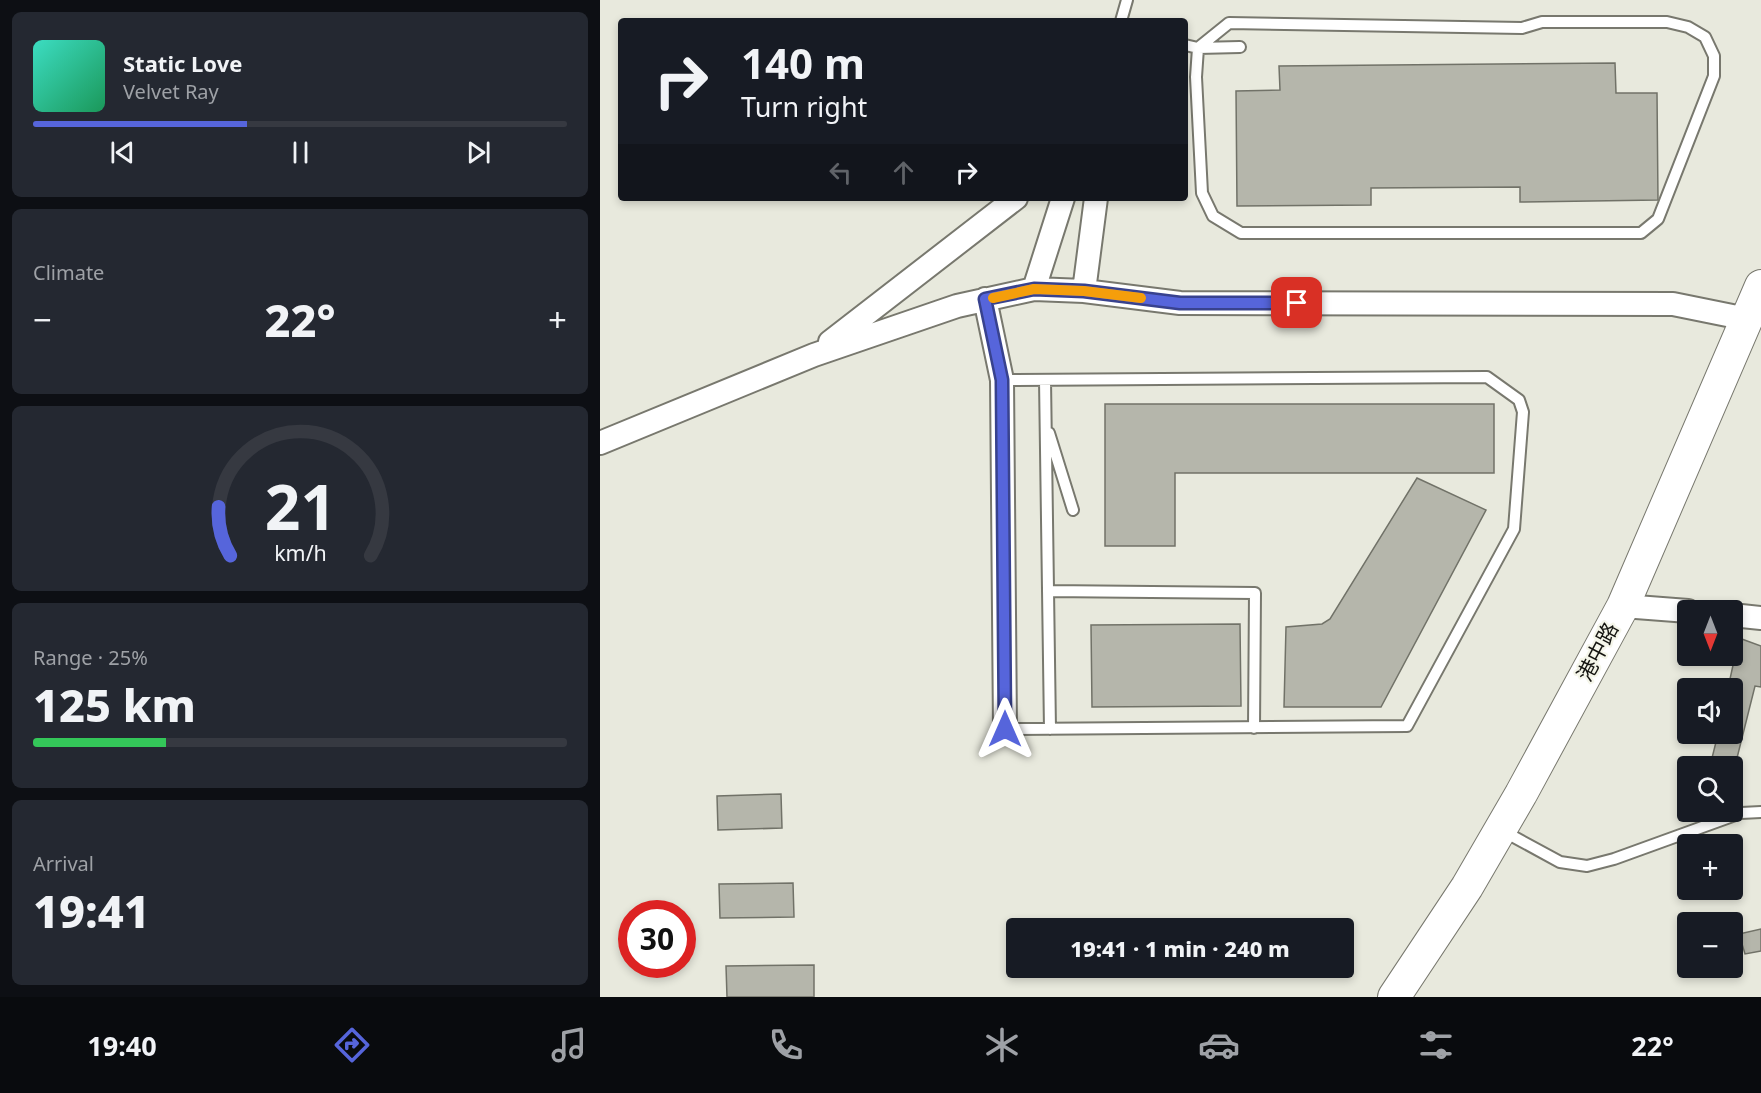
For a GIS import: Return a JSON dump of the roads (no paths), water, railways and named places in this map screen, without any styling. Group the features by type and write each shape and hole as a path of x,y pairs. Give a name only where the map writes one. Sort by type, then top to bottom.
{"street":[{"path":"814,355 1012,201"},
{"path":"1034,289 1062,201"},
{"path":"1084,291 1096,201"},
{"name":"港中路","path":"1394,997 1467,887 1623,606 1761,286"},
{"path":"600,443 814,355 957,306 1034,289 1084,291 1180,303 1673,304 1747,319"},
{"path":"985,299 1002,380 1005,729"},
{"path":"1623,606 1677,610"},
{"path":"1743,616 1761,618"}],"lane":[{"path":"1121,18 1127,0"},
{"path":"1542,22 1667,22 1688,27 1705,37 1714,56 1714,76 1658,219 1641,233 1241,233 1213,216 1202,193 1196,77 1198,48 1229,23 1522,28 1542,22"},
{"path":"1188,46 1198,48 1240,46"},
{"path":"1002,380 1487,377 1519,400 1523,412 1514,529 1407,726 1005,729"},
{"path":"1045,380 1050,729"},
{"path":"1046,421 1073,510"},
{"path":"1048,591 1255,593 1254,728"},
{"path":"1500,830 1560,862 1587,866 1614,859 1741,813 1761,812"}]}
